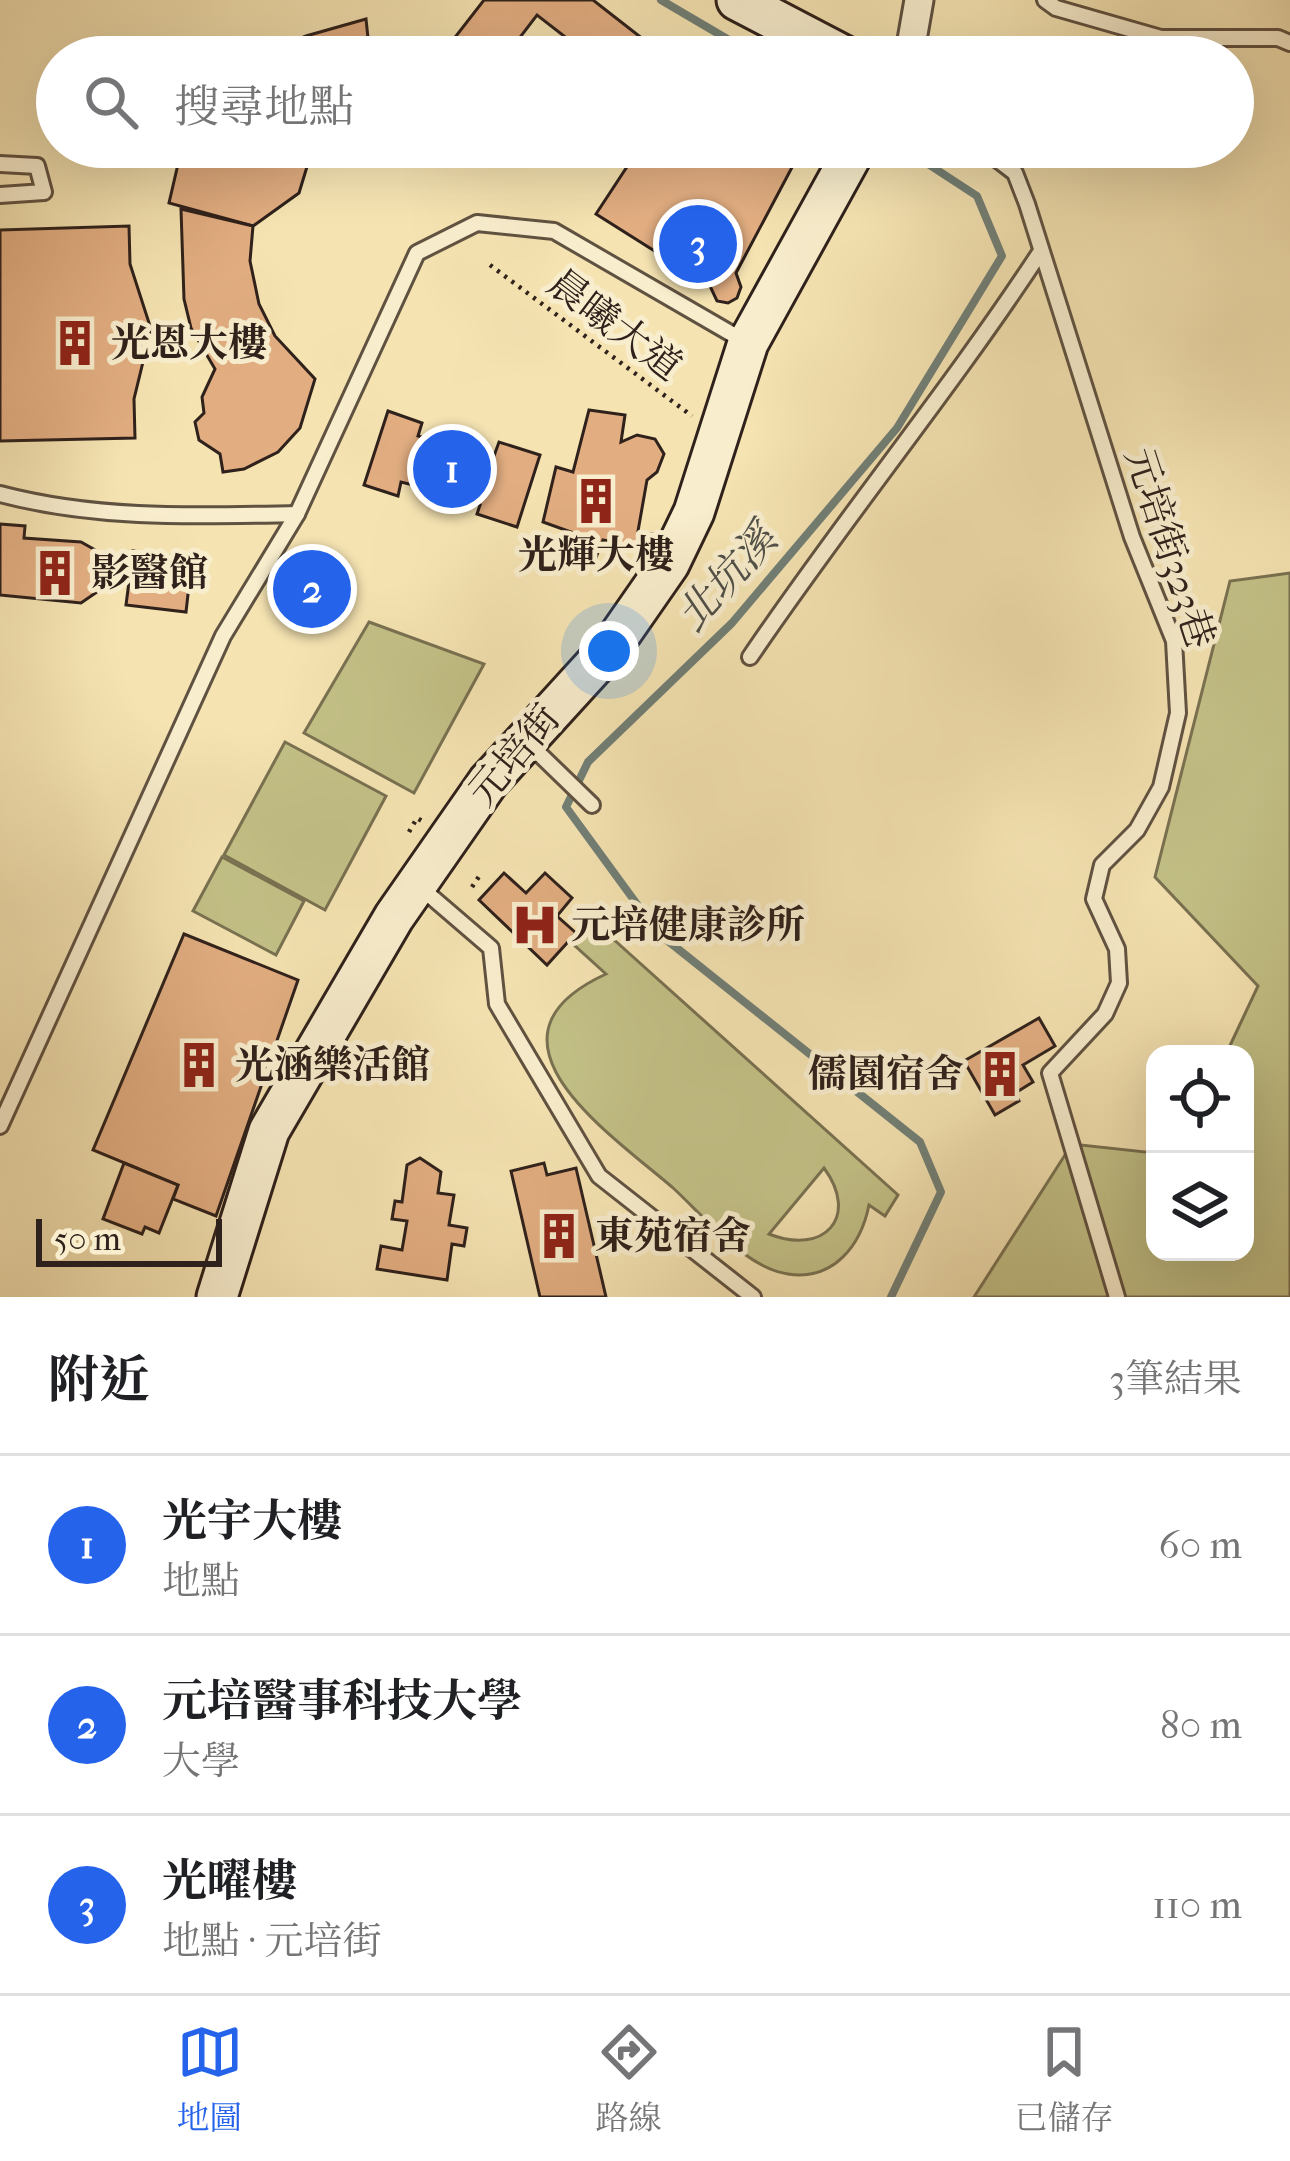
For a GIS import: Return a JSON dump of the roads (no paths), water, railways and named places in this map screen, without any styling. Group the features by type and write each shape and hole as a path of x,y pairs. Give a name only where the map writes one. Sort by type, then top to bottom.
{"street":[{"path":"736,0 805,36"},
{"path":"913,36 919,0"},
{"name":"元培街","path":"218,1297 269,1131 416,884 524,738 612,646 669,564 694,512 748,343 844,168"}],"lane":[{"path":"1045,0 1155,36"},
{"path":"1254,38 1290,43"},
{"path":"0,164 36,166"},
{"path":"0,195 44,192 38,168"},
{"name":"元培街323巷","path":"1008,168 1015,173 1041,250 1132,537 1174,641 1178,713 1161,787 1137,830 1102,865 1094,898 1117,949 1119,983 1105,1014 1050,1073 1117,1297"},
{"path":"0,1126 223,636 297,514 416,253 477,223 554,232 748,343"},
{"path":"750,657 839,526 962,372 1041,250"},
{"path":"0,494 56,509 148,517 297,514"},
{"path":"524,738 592,805"},
{"path":"416,884 491,948 497,1004 598,1176 753,1297"}],"waterway":[{"name":"北坑溪","path":"661,0 722,36"},
{"name":"北坑溪","path":"891,1297 941,1192 920,1142 658,933 566,807 588,762 732,623 897,428 1002,256 977,196 934,168"}],"place":[{"name":"光曜樓","path":"698,244"},
{"name":"光恩大樓","path":"75,343"},
{"name":"光宇大樓","path":"452,469"},
{"name":"光輝大樓","path":"596,501"},
{"name":"影醫館","path":"55,573"},
{"name":"元培醫事科技大學","path":"312,589"},
{"name":"元培健康診所","path":"535,925"},
{"name":"光涵樂活館","path":"199,1065"},
{"name":"儒園宿舍","path":"1000,1074"},
{"name":"東苑宿舍","path":"559,1236"}]}
